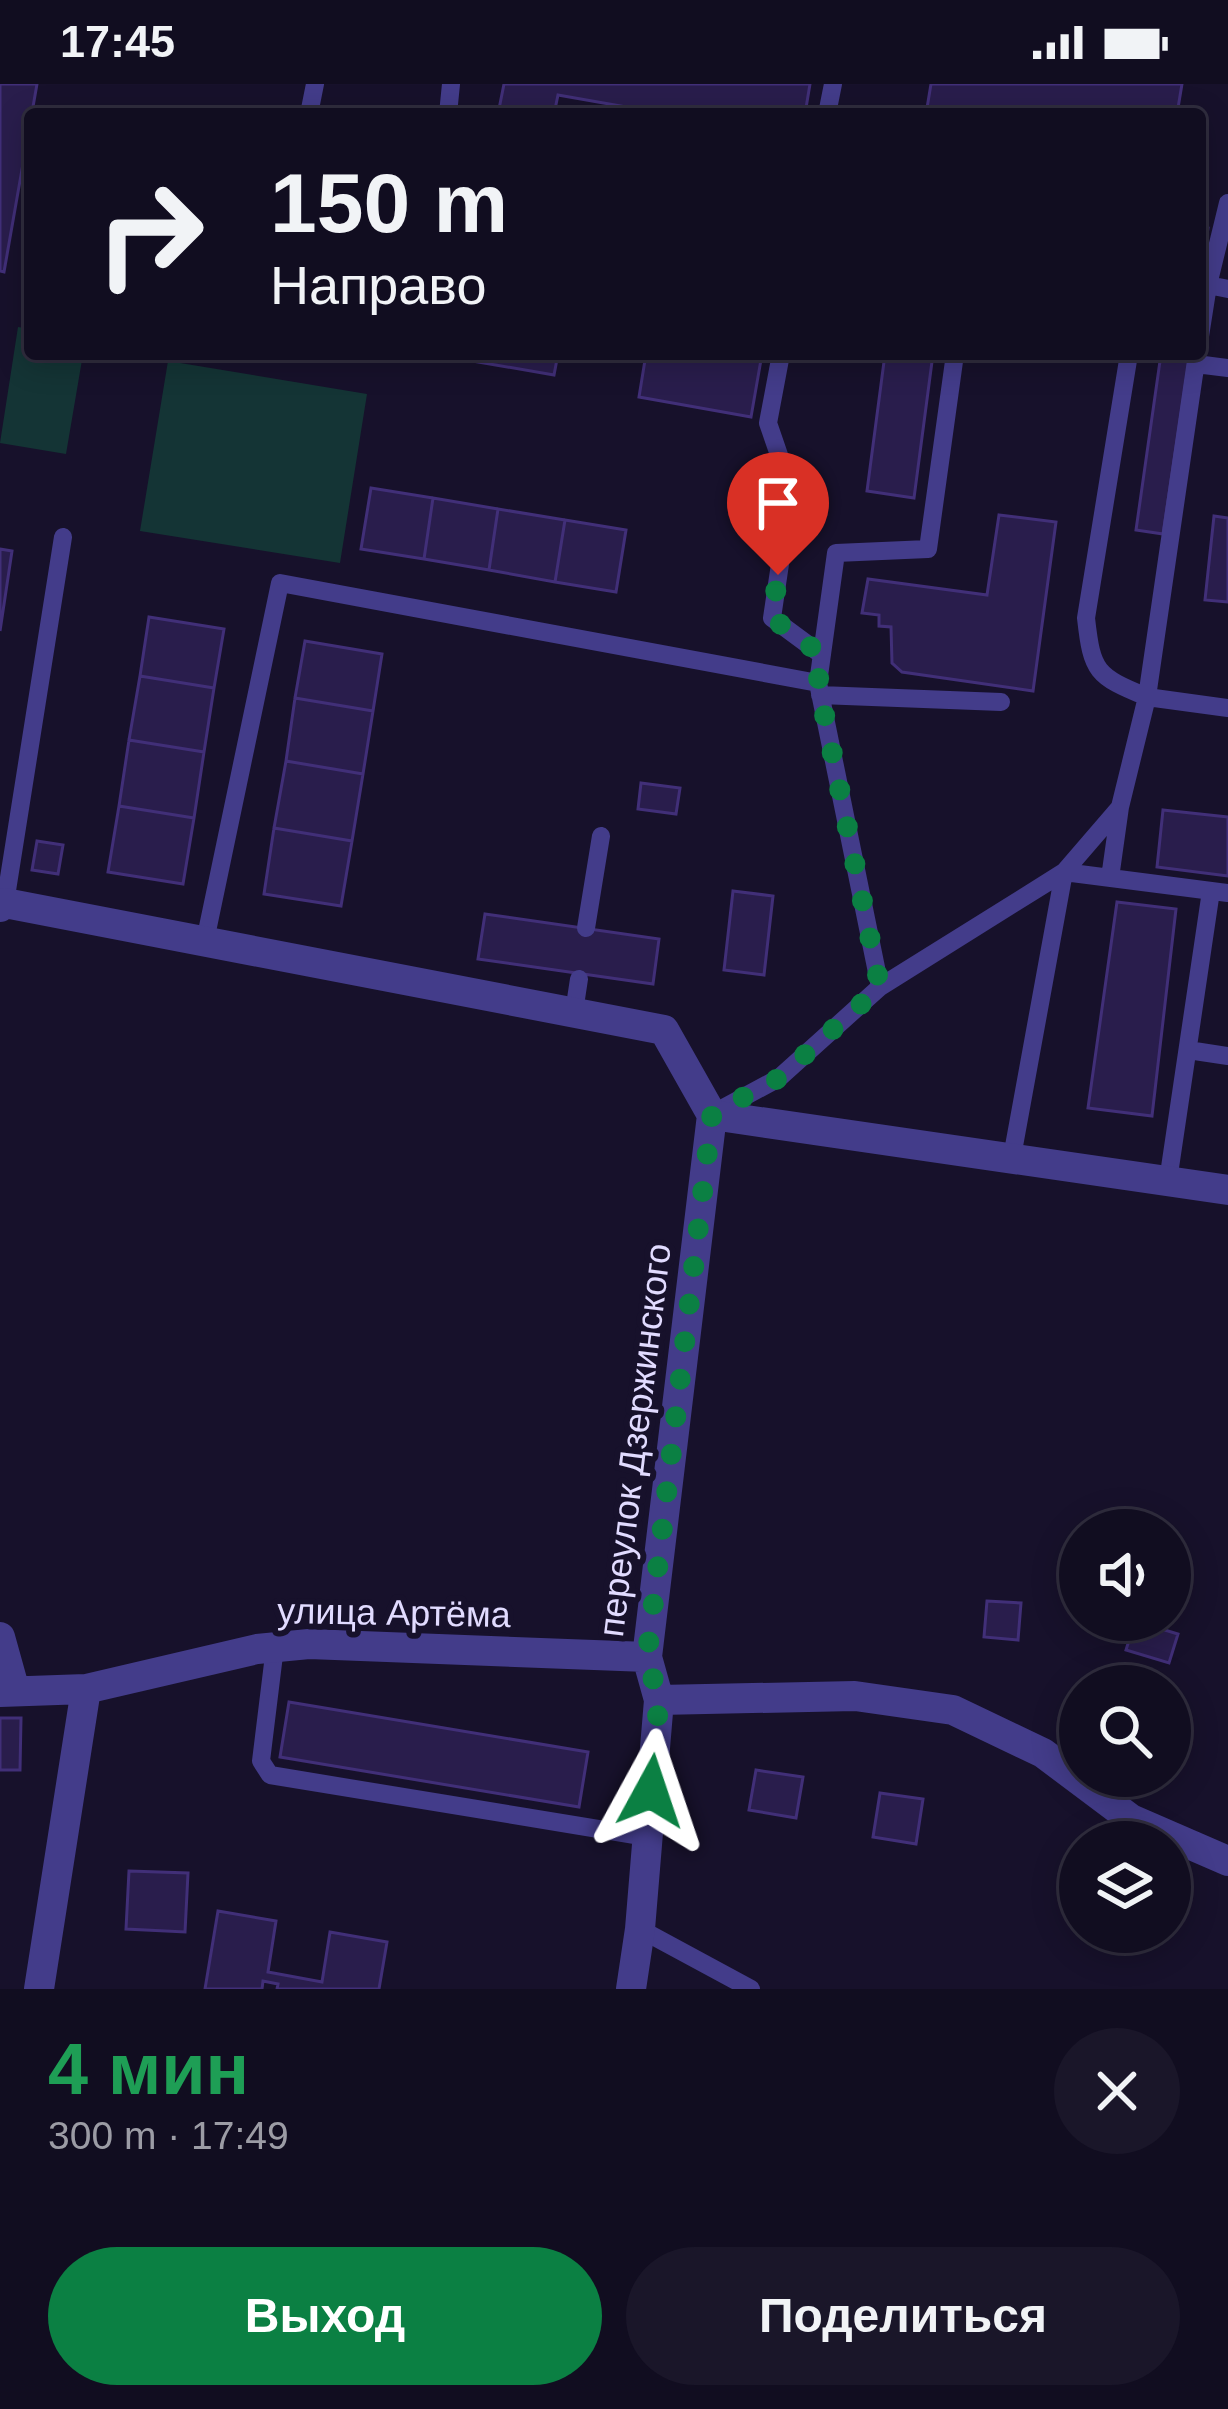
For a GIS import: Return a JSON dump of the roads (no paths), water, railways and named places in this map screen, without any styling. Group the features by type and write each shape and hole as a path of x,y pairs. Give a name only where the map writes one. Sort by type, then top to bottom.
{"street":[{"path":"2,905 664,1030 712,1114 1228,1190"},
{"name":"переулок Дзержинского","path":"631,1989 659,1700 647,1657 712,1114"},
{"path":"0,1636 8,1692"},
{"name":"улица Артёма","path":"8,1692 86,1688 275,1647 310,1644 647,1657"},
{"path":"39,1989 86,1688"},
{"path":"659,1700 855,1696 953,1710 1043,1753 1131,1819 1228,1861"}],"lane":[{"path":"1206,298 1228,203"},
{"path":"1208,285 1228,289"},
{"path":"780,360 768,423 791,490 772,618 822,655"},
{"path":"880,987 819,689 822,655 836,553 928,549 954,360"},
{"path":"1128,360 1086,618 1090,658 1113,682 1147,697 1228,708"},
{"path":"1110,878 1120,807 1147,697 1197,360"},
{"path":"2,905 62,537"},
{"path":"205,941 280,583 819,689 1001,702"},
{"path":"712,1114 779,1078 880,987 1064,872 1120,807"},
{"path":"586,928 601,836"},
{"path":"1064,872 1220,892 1168,1181"},
{"path":"1012,1157 1064,872"},
{"path":"574,1012 579,979"},
{"path":"1188,1050 1228,1056"},
{"path":"275,1647 261,1761 270,1775 647,1837"},
{"path":"640,1929 752,1989"}]}
